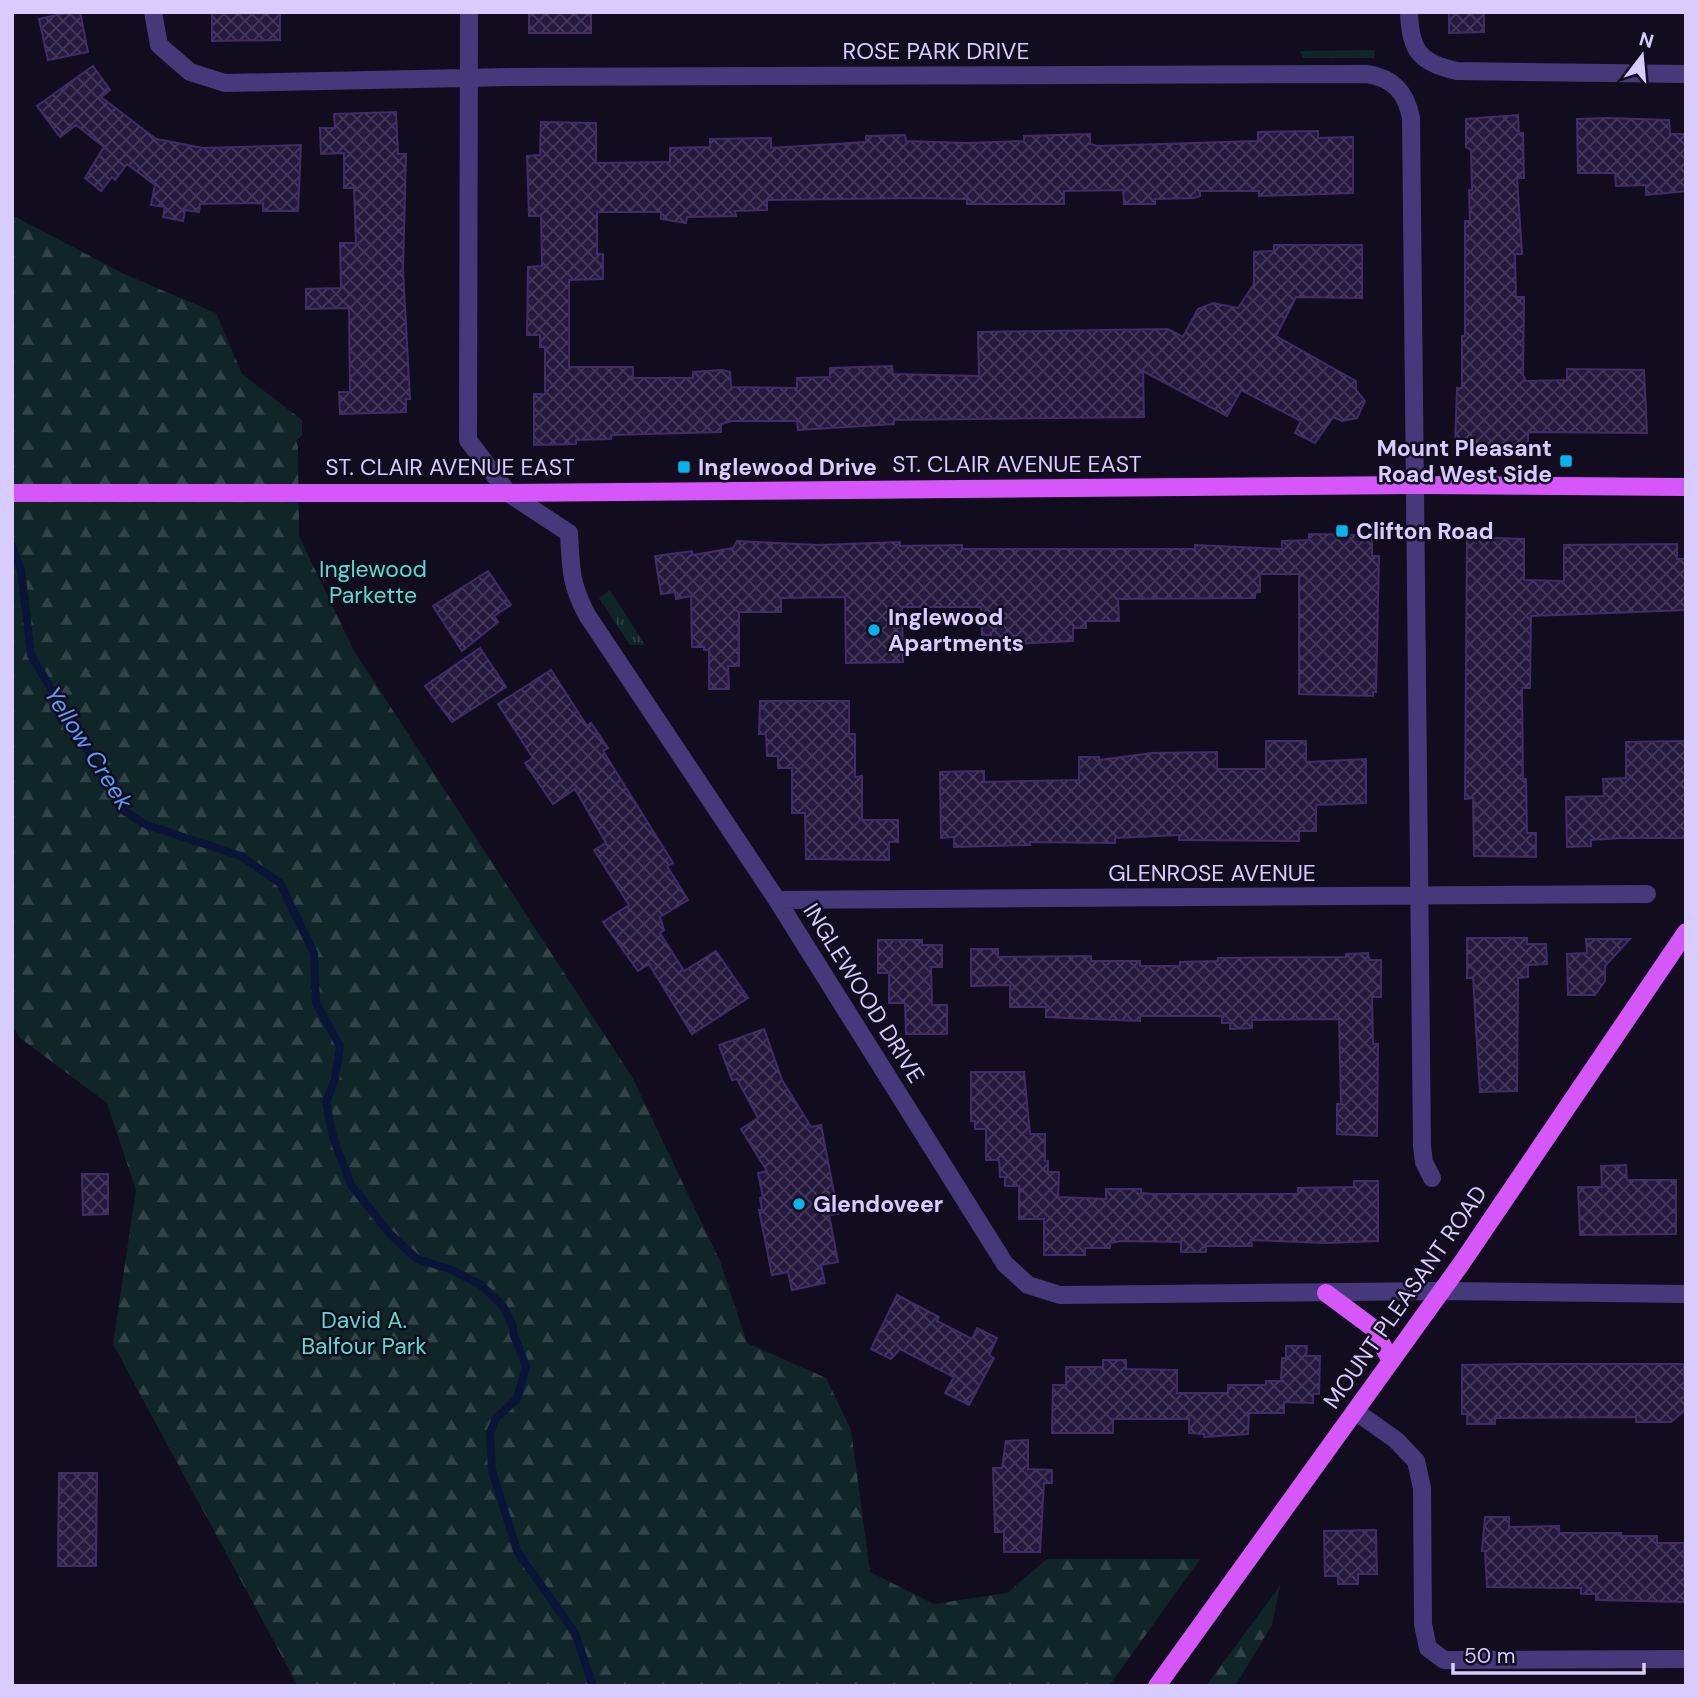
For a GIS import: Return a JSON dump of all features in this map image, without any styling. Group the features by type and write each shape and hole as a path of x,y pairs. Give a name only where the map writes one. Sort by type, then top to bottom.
{"main road":[{"name":"ST. CLAIR AVENUE EAST","path":"12,493 508,493 1414,485 1686,487"},
{"name":"MOUNT PLEASANT ROAD","path":"1157,1686 1441,1291 1686,932"},
{"path":"1326,1293 1373,1328 1390,1359"}],"street":[{"name":"ROSE PARK DRIVE","path":"153,12 159,45 190,72 225,83 471,78 1379,76 1398,87 1408,99 1411,118 1414,485"},
{"name":"INGLEWOOD DRIVE","path":"469,12 471,78 468,440 508,493 569,533 569,569 574,591 587,615 777,900 1004,1264 1028,1285 1060,1295 1441,1291 1686,1294"},
{"path":"1409,12 1411,41 1421,58 1438,67 1457,72 1686,74"},
{"path":"1414,485 1422,1146 1424,1162 1433,1178"},
{"name":"GLENROSE AVENUE","path":"777,900 1647,894"},
{"path":"1354,1410 1396,1440 1416,1461 1422,1488 1422,1612 1428,1648 1444,1660 1686,1659"}],"green space":[{"path":"1375,50 1374,58 1303,58 1300,51"},
{"name":"David A. Balfour Park","path":"12,215 124,274 216,313 242,374 302,420 302,435 296,441 299,536 354,651 632,1077 720,1261 747,1343 826,1378 851,1430 870,1572 934,1604 1007,1593 1047,1559 1200,1559 1109,1686 298,1686 113,1344 136,1190 107,1103 20,1038 12,1025"},
{"path":"610,590 645,645 630,645 599,598"},
{"path":"1280,1586 1272,1625 1235,1686 1206,1686"}],"building":[{"path":"80,12 88,52 48,60 39,19"},
{"path":"212,12 280,12 280,40 212,41"},
{"path":"529,12 591,12 591,33 529,33"},
{"path":"1449,12 1484,12 1484,32 1449,33"},
{"path":"93,66 110,90 101,97 156,139 203,148 301,145 298,211 263,211 263,203 200,204 199,212 185,210 183,221 163,217 165,207 151,205 155,185 127,164 115,180 112,177 101,191 85,178 104,147 76,125 60,137 37,106"},
{"path":"396,112 398,154 406,154 403,270 410,399 406,399 406,412 340,414 339,392 350,392 349,308 306,309 306,289 341,288 340,243 356,243 354,188 344,188 344,153 321,154 320,128 335,128 334,114"},
{"path":"1518,115 1519,133 1523,133 1524,178 1517,178 1522,254 1515,254 1516,297 1524,297 1523,375 1526,381 1567,380 1567,369 1644,370 1647,433 1528,432 1528,451 1472,451 1472,447 1455,447 1457,388 1462,388 1462,336 1465,336 1465,221 1470,221 1469,190 1472,190 1471,150 1466,147 1466,119"},
{"path":"1577,119 1669,120 1670,134 1686,134 1686,191 1646,195 1646,185 1616,186 1615,173 1578,173"},
{"path":"541,122 596,123 596,163 670,162 670,148 710,147 710,139 771,138 771,148 866,142 866,136 905,135 906,141 966,143 1024,141 1024,136 1090,134 1090,144 1097,146 1258,141 1258,132 1318,131 1318,138 1353,137 1353,193 1259,196 1259,191 1200,191 1200,196 1194,198 1155,199 1155,204 1124,204 1123,190 1064,191 1064,204 967,204 967,199 918,198 767,200 767,210 735,211 736,216 687,217 686,223 661,219 661,212 597,212 597,254 603,254 603,279 569,280 569,367 633,367 633,378 693,378 693,372 722,370 730,372 731,387 797,388 797,378 830,377 830,368 892,366 893,374 979,376 978,332 1168,329 1183,337 1198,309 1213,303 1238,308 1254,284 1254,252 1274,251 1274,245 1362,245 1362,298 1296,297 1276,336 1356,381 1356,390 1365,401 1357,418 1342,421 1333,417 1315,443 1295,433 1301,421 1241,390 1227,416 1143,371 1144,417 894,420 894,424 798,430 797,421 732,421 721,424 721,432 611,435 611,439 576,440 576,444 534,445 534,394 545,394 545,347 540,347 540,335 527,335 528,267 542,266 541,216 529,216 527,156 540,155"},
{"path":"1309,534 1364,535 1364,539 1372,539 1372,556 1379,556 1376,692 1373,692 1373,696 1299,694 1299,574 1260,574 1260,592 1255,593 1255,598 1118,599 1119,621 1086,621 1086,628 1073,628 1073,641 991,645 991,635 982,635 981,607 902,607 903,662 846,663 845,597 781,598 781,612 739,612 739,666 728,666 729,689 709,689 709,650 692,647 691,596 676,599 675,592 661,594 655,556 692,551 693,555 733,548 737,541 818,545 900,542 900,546 962,545 962,549 1195,549 1195,545 1282,549 1282,541 1309,540"},
{"path":"1467,537 1524,539 1524,580 1564,581 1564,545 1677,544 1677,559 1686,559 1686,610 1531,616 1530,688 1522,688 1523,779 1526,779 1527,833 1536,833 1536,857 1474,856 1473,798 1465,799"},
{"path":"488,571 511,605 494,616 498,622 462,651 433,606"},
{"path":"480,648 506,687 452,722 425,686"},
{"path":"551,670 587,726 591,723 608,748 603,751 673,863 667,866 688,900 660,917 664,930 660,933 684,971 716,951 748,998 692,1034 649,964 638,971 603,922 629,905 594,850 606,843 575,789 553,804 525,763 533,758 498,704"},
{"path":"760,701 849,701 849,734 855,734 855,777 862,776 862,820 898,820 898,842 889,842 889,860 806,859 805,813 792,813 792,768 778,768 778,756 767,756 766,734 759,734"},
{"path":"1266,741 1306,741 1306,762 1366,759 1366,803 1316,805 1316,831 1299,831 1299,841 1179,840 1179,835 1115,838 1115,843 1030,842 1030,845 954,847 954,837 941,838 940,772 984,771 984,782 1079,780 1079,757 1099,757 1099,760 1152,753 1217,752 1217,769 1266,769"},
{"path":"1686,741 1686,838 1591,840 1591,846 1567,847 1566,797 1604,796 1603,779 1626,778 1626,742"},
{"path":"1467,938 1527,938 1527,944 1546,944 1547,964 1528,965 1528,977 1518,978 1517,1091 1480,1092 1473,978 1467,978"},
{"path":"1586,939 1630,939 1605,966 1605,981 1595,995 1568,995 1567,954 1587,953"},
{"path":"878,940 922,940 922,945 942,945 942,967 931,967 932,1005 947,1005 947,1034 906,1034 905,1003 889,1003 889,973 878,973"},
{"path":"971,949 998,949 998,957 1091,956 1091,961 1140,961 1140,966 1180,966 1180,962 1218,961 1218,958 1346,957 1346,954 1368,953 1369,960 1381,960 1381,997 1372,997 1373,1044 1378,1044 1377,1136 1337,1134 1337,1104 1341,1104 1339,1019 1252,1020 1252,1028 1230,1029 1230,1023 1222,1023 1222,1016 1140,1016 1140,1021 1046,1017 1046,1007 1010,1007 1010,985 971,986"},
{"path":"764,1029 782,1080 811,1127 821,1125 838,1214 829,1215 838,1262 821,1265 825,1283 792,1290 788,1272 772,1275 759,1210 762,1210 760,1198 763,1197 758,1173 767,1171 741,1129 758,1118 737,1079 732,1080 719,1045"},
{"path":"971,1072 1024,1072 1030,1134 1045,1134 1045,1161 1048,1161 1048,1172 1059,1172 1058,1197 1106,1199 1106,1189 1141,1189 1141,1193 1152,1194 1298,1194 1298,1188 1354,1187 1354,1181 1378,1181 1378,1241 1327,1243 1251,1240 1252,1246 1206,1246 1206,1252 1181,1252 1181,1242 1121,1241 1110,1243 1110,1248 1085,1248 1085,1255 1044,1255 1044,1219 1019,1219 1019,1186 1005,1186 1005,1177 1000,1177 999,1160 986,1160 986,1129 975,1129 975,1121 971,1121"},
{"path":"1626,1165 1627,1180 1676,1180 1676,1234 1580,1235 1578,1187 1602,1187 1601,1166"},
{"path":"82,1174 108,1174 108,1214 83,1215"},
{"path":"897,1295 939,1317 937,1321 972,1339 977,1328 997,1338 989,1355 994,1358 969,1405 945,1393 954,1377 900,1349 891,1359 871,1349"},
{"path":"1286,1346 1307,1346 1306,1356 1320,1356 1319,1394 1313,1394 1313,1403 1284,1402 1284,1413 1249,1413 1248,1434 1204,1437 1204,1434 1189,1433 1189,1419 1113,1419 1113,1433 1052,1433 1053,1385 1066,1385 1066,1367 1103,1367 1103,1360 1126,1360 1126,1369 1177,1370 1177,1393 1228,1393 1228,1385 1266,1385 1266,1381 1281,1381 1282,1358 1286,1358"},
{"path":"1684,1364 1685,1410 1671,1422 1636,1422 1636,1417 1495,1418 1495,1424 1467,1424 1467,1414 1462,1414 1462,1365"},
{"path":"1028,1440 1028,1469 1052,1470 1052,1483 1044,1483 1040,1552 1004,1552 1004,1532 995,1532 993,1468 1002,1468 1006,1441"},
{"path":"59,1473 97,1473 96,1566 58,1566"},
{"path":"1485,1517 1509,1517 1509,1527 1559,1526 1559,1533 1621,1533 1621,1536 1657,1536 1657,1543 1684,1543 1685,1602 1596,1600 1596,1594 1581,1594 1581,1588 1487,1587 1485,1551 1482,1551"},
{"path":"1376,1530 1377,1574 1358,1574 1358,1584 1338,1584 1338,1576 1325,1576 1324,1531"}],"waterway":[{"name":"Yellow Creek","path":"12,546 21,570 31,655 124,811 147,825 241,856 280,883 314,953 316,1003 340,1046 335,1079 326,1102 333,1137 351,1185 390,1234 417,1259 452,1270 481,1285 503,1306 513,1326 513,1333 526,1366 517,1399 496,1418 490,1433 492,1470 517,1551 575,1633 593,1686"}],"place":[{"name":"Mount Pleasant Road West Side","path":"1566,461"},
{"name":"Inglewood Drive","path":"684,467"},
{"name":"Clifton Road","path":"1342,531"},
{"name":"Inglewood Apartments","path":"874,630"},
{"name":"Glendoveer","path":"799,1204"}],"park label":[{"name":"Inglewood Parkette","path":"373,582"}]}
